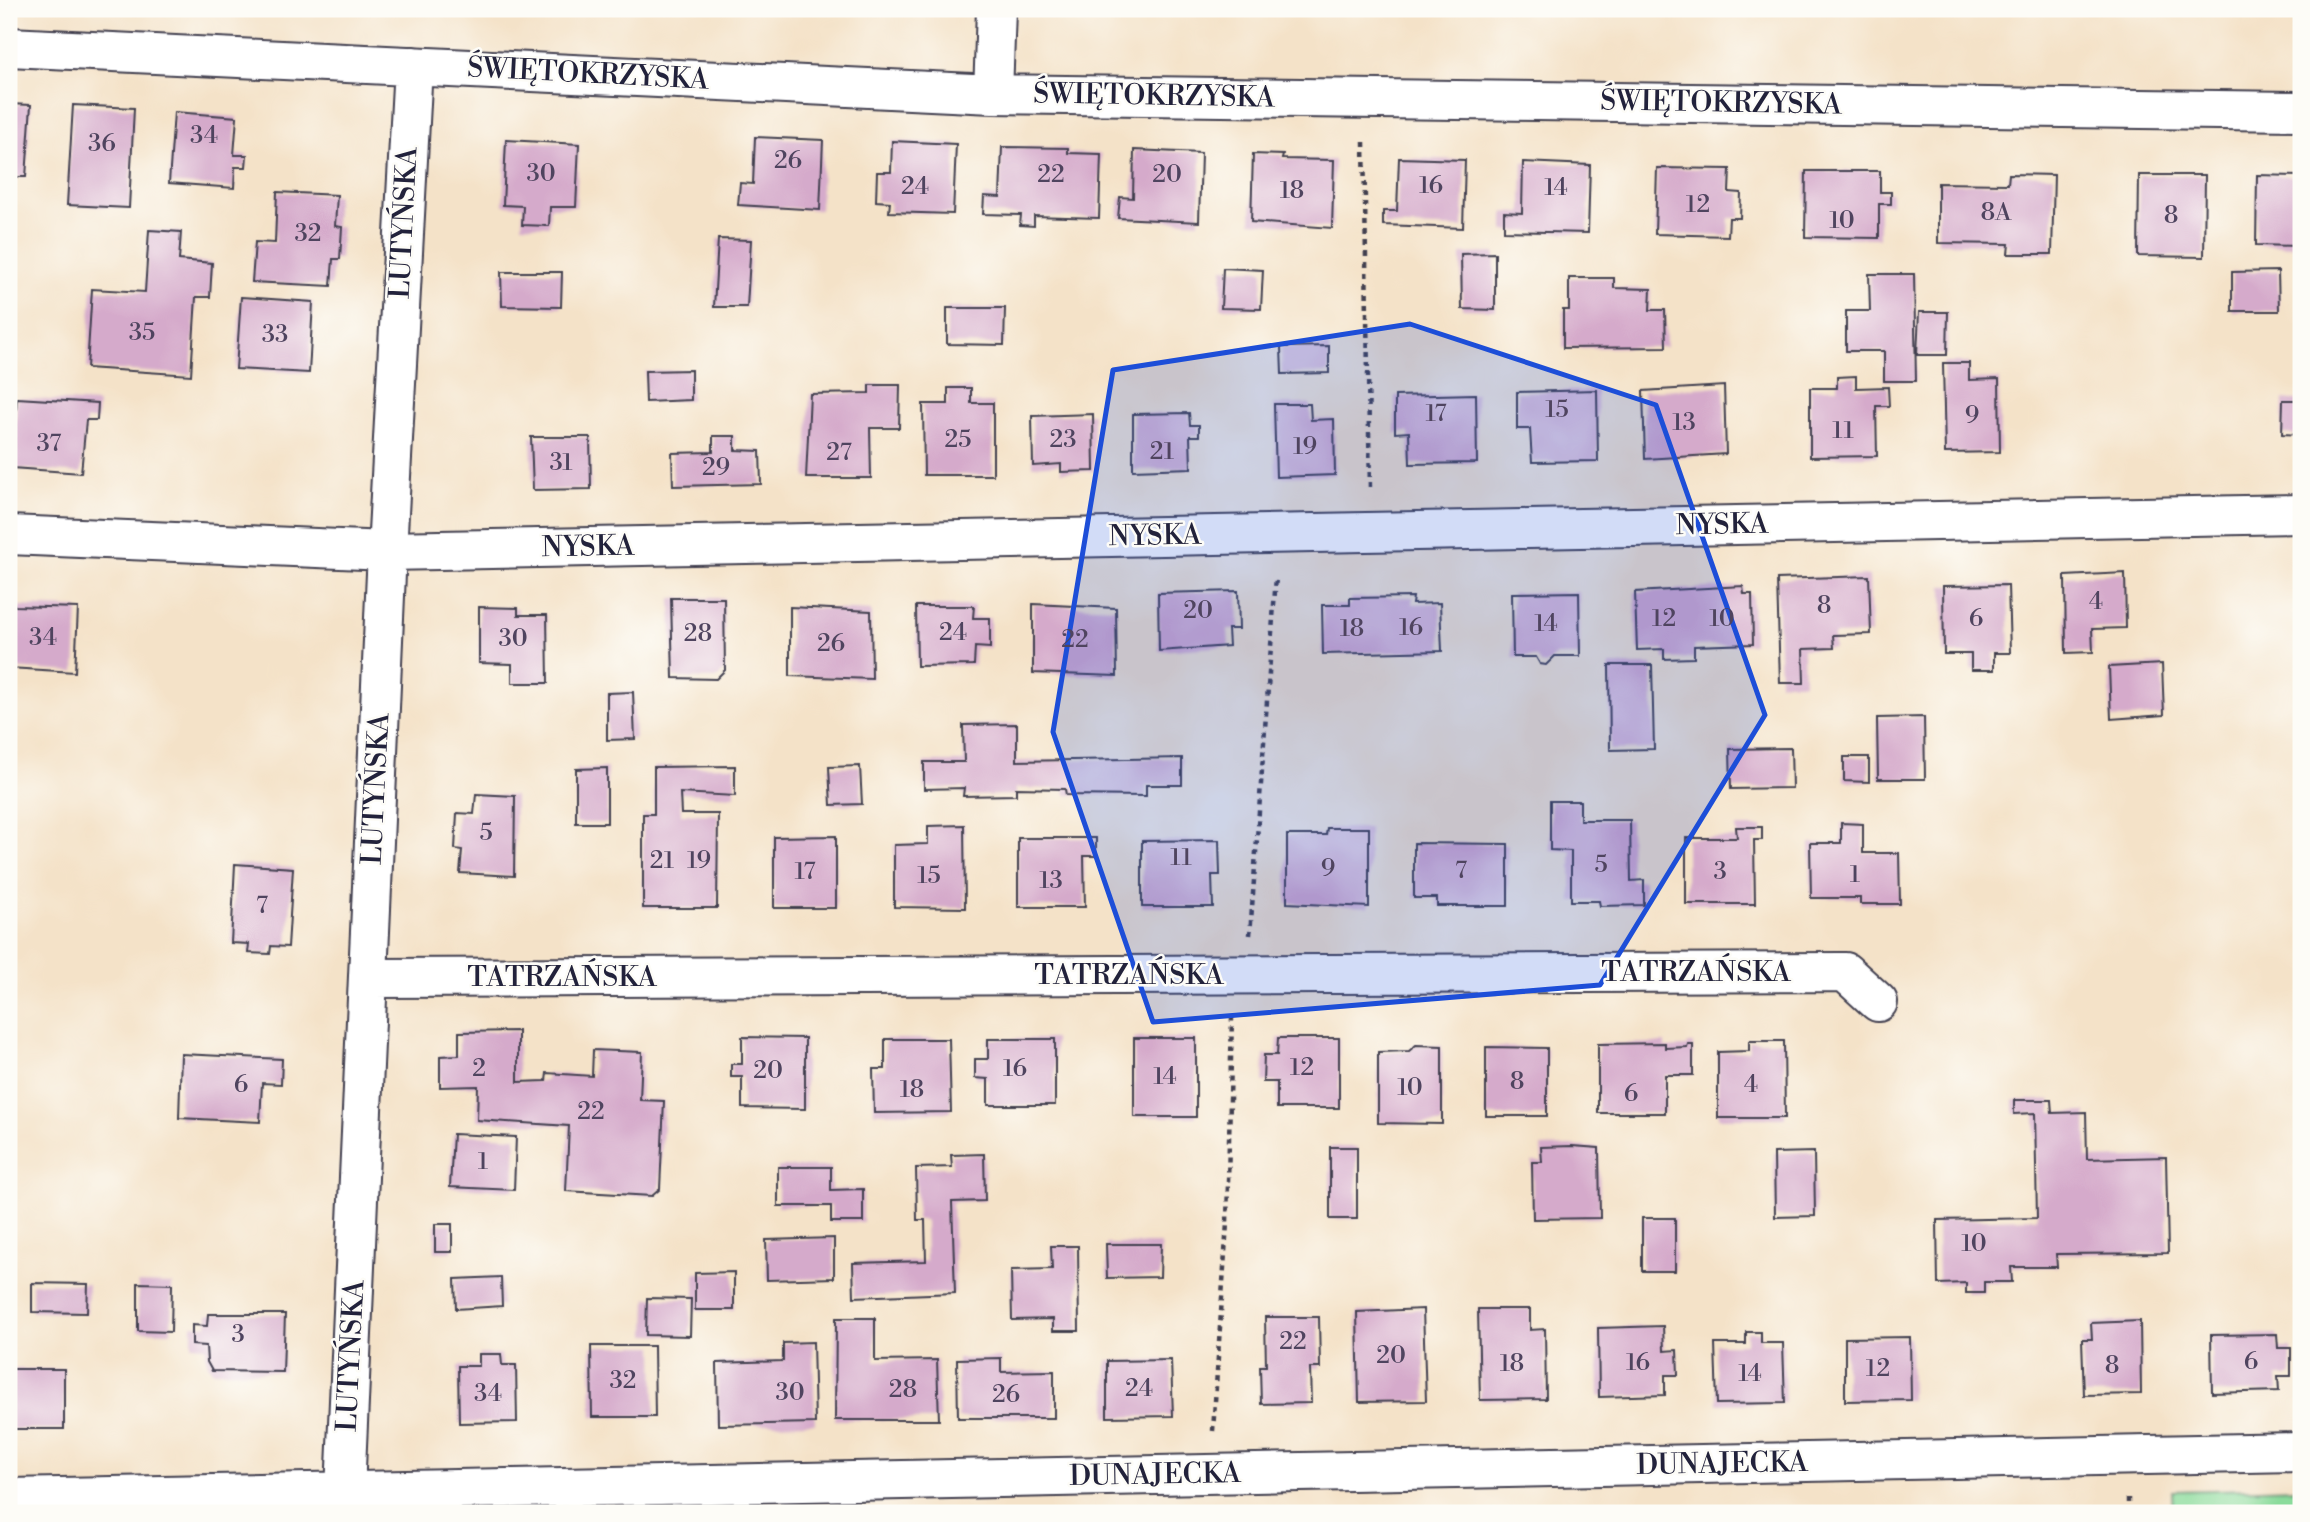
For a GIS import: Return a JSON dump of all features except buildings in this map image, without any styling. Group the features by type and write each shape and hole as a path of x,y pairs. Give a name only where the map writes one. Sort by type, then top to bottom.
{"street":[{"path":"992,94 996,9"},
{"name":"ŚWIĘTOKRZYSKA","path":"9,47 992,94 2301,111"},
{"name":"LUTYŃSKA","path":"345,1502 387,551 413,66"},
{"name":"NYSKA","path":"9,535 387,551 2301,514"},
{"name":"TATRZAŃSKA","path":"368,978 1845,972 1878,1002"},
{"name":"DUNAJECKA","path":"9,1498 345,1502 1210,1474 2301,1452"}],"path":[{"path":"1363,99 1370,532"},
{"path":"1210,1474 1240,974 1280,534"}],"highlighted area":[{"path":"1410,324 1656,405 1765,715 1600,985 1153,1022 1053,732 1113,370"}],"green space":[{"path":"2301,1488 2301,1513 2173,1513 2172,1491"}]}
